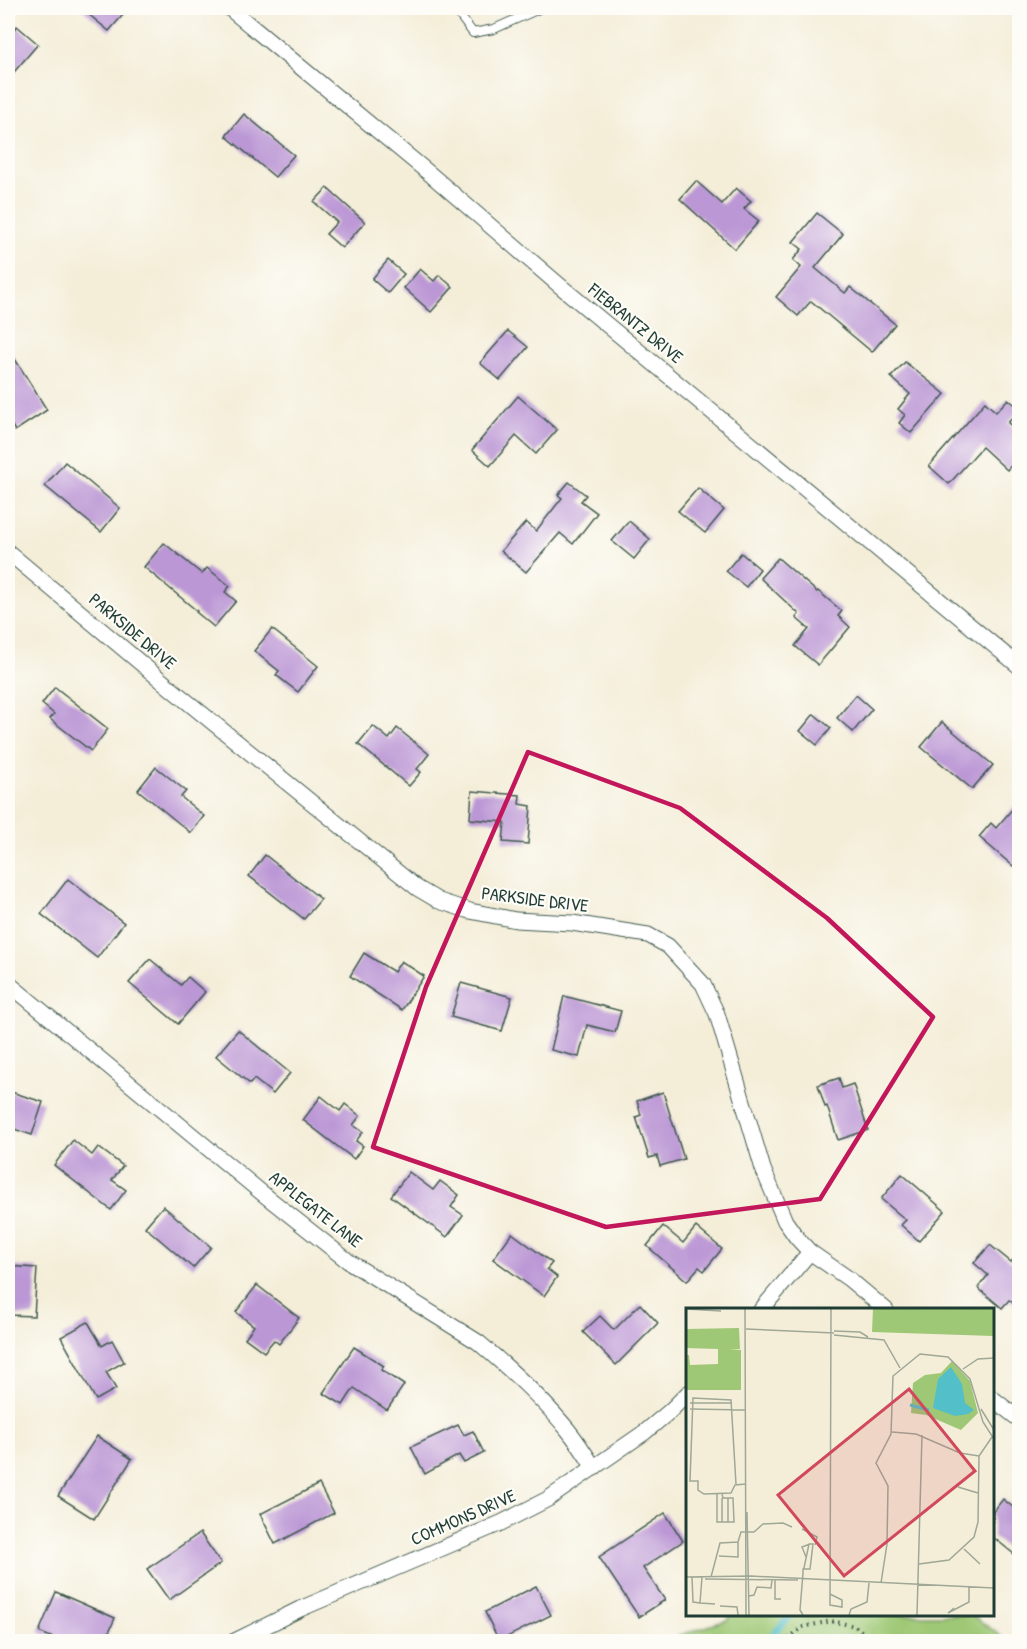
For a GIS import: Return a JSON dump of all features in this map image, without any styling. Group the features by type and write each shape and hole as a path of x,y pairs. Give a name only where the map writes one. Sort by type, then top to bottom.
{"street":[{"name":"FIEBRANTZ DRIVE","path":"229,8 1020,667"},
{"name":"PARKSIDE DRIVE","path":"8,552 417,888 439,901 470,911 516,920 572,923 648,935 668,946 703,984 717,1014 752,1137 785,1221 810,1251 884,1308"},
{"name":"APPLEGATE LANE","path":"8,983 348,1261 478,1342 537,1395 569,1431 594,1467"},
{"path":"763,1308 810,1251"},
{"name":"COMMONS DRIVE","path":"233,1641 300,1609 501,1523 548,1499 645,1432 686,1395"},
{"path":"994,1399 1020,1420"}],"lane":[{"path":"454,8 473,33 494,29 541,8"}],"path":[{"path":"784,1641 803,1627 831,1621 855,1626 876,1641"}],"highlighted area":[{"path":"528,752 680,808 827,918 933,1017 820,1199 606,1227 373,1147 426,987"}],"green space":[{"path":"730,1616 973,1616 1008,1641 667,1641 727,1620"}],"building":[{"path":"81,8 129,8 109,31"},
{"path":"17,26 38,44 8,79 8,37"},
{"path":"244,114 294,155 275,177 226,136"},
{"path":"696,181 722,204 736,188 751,201 744,209 759,221 735,249 680,199"},
{"path":"327,188 365,222 342,248 326,234 337,222 314,202"},
{"path":"817,213 843,234 815,268 845,293 850,287 895,324 872,352 811,301 798,316 776,297 801,267 793,260 802,249 793,242"},
{"path":"388,260 404,274 388,293 372,279"},
{"path":"420,269 434,281 439,275 453,287 431,312 404,288"},
{"path":"508,331 528,347 500,380 480,363"},
{"path":"8,348 47,410 15,431 8,419"},
{"path":"905,362 945,394 911,433 899,423 905,415 898,409 910,394 891,377"},
{"path":"518,396 557,430 536,454 516,436 490,466 472,450"},
{"path":"1008,399 1020,409 1008,423 1020,433 1020,456 1007,470 982,447 949,484 929,466 985,402 996,412"},
{"path":"65,462 120,508 101,532 45,486"},
{"path":"569,482 586,495 581,501 597,513 573,544 560,533 526,572 501,551 526,522 536,531 562,498 558,495"},
{"path":"698,488 724,510 705,533 678,511"},
{"path":"629,521 650,539 634,559 612,541"},
{"path":"164,543 202,574 207,568 230,586 225,592 236,601 214,627 144,567"},
{"path":"741,553 760,569 746,587 726,571"},
{"path":"778,558 842,611 838,616 850,627 818,665 795,646 809,629 796,618 799,614 760,578"},
{"path":"272,629 318,666 298,692 276,675 279,671 254,651"},
{"path":"55,687 108,729 91,751 50,719 54,714 42,704"},
{"path":"856,695 872,709 853,732 837,718"},
{"path":"814,714 831,728 817,745 800,731"},
{"path":"942,722 993,765 972,789 921,747"},
{"path":"373,726 389,739 397,728 429,754 417,769 421,772 409,786 358,744"},
{"path":"156,767 186,791 181,797 204,816 191,833 138,790"},
{"path":"472,791 520,795 519,804 531,806 528,844 503,842 505,822 470,819"},
{"path":"1020,800 1020,858 1013,866 979,837 991,823 996,828"},
{"path":"265,855 321,899 304,919 249,876"},
{"path":"68,879 124,923 97,958 41,914"},
{"path":"364,953 394,972 401,961 424,976 402,1010 350,976"},
{"path":"150,959 181,985 188,977 205,992 178,1024 129,983"},
{"path":"461,983 512,997 502,1031 451,1017"},
{"path":"564,996 621,1011 615,1032 587,1025 579,1057 551,1050"},
{"path":"238,1030 290,1073 273,1094 254,1079 250,1084 216,1056"},
{"path":"839,1078 842,1088 853,1084 868,1130 838,1140 818,1085"},
{"path":"8,1091 43,1102 32,1135 8,1127"},
{"path":"663,1092 684,1159 660,1166 657,1156 649,1158 636,1117 641,1115 637,1101"},
{"path":"321,1096 340,1111 345,1104 360,1116 353,1125 363,1132 356,1141 363,1146 354,1159 303,1120"},
{"path":"73,1140 92,1155 98,1147 123,1166 112,1180 126,1190 111,1210 54,1165"},
{"path":"409,1172 433,1190 440,1181 459,1195 451,1207 463,1215 447,1237 391,1196"},
{"path":"902,1174 945,1211 919,1241 901,1225 906,1220 881,1199"},
{"path":"163,1206 211,1247 193,1268 145,1227"},
{"path":"663,1226 683,1243 696,1227 722,1249 704,1271 699,1267 687,1281 647,1246"},
{"path":"512,1233 552,1263 547,1269 557,1277 544,1296 493,1259"},
{"path":"990,1245 1011,1262 1020,1252 1020,1308 1009,1300 1002,1308 978,1288 988,1275 974,1263"},
{"path":"8,1266 37,1268 34,1316 8,1315"},
{"path":"257,1285 299,1318 279,1344 274,1340 264,1352 245,1338 254,1326 236,1312"},
{"path":"640,1304 658,1323 616,1365 583,1332 600,1316 614,1330"},
{"path":"88,1322 102,1346 112,1340 124,1362 106,1372 116,1389 96,1400 61,1337"},
{"path":"354,1347 384,1366 381,1370 404,1385 387,1410 354,1388 343,1405 323,1393"},
{"path":"458,1425 464,1435 473,1431 484,1453 464,1463 459,1455 425,1474 411,1447"},
{"path":"97,1436 132,1459 94,1519 58,1496"},
{"path":"319,1484 334,1513 275,1544 260,1514"},
{"path":"1003,1499 1020,1513 1020,1559 994,1538 994,1511"},
{"path":"665,1513 683,1541 643,1568 665,1600 639,1617 599,1557"},
{"path":"200,1533 221,1563 169,1600 147,1569"},
{"path":"536,1586 551,1615 499,1641 485,1612"},
{"path":"56,1592 115,1618 105,1641 60,1641 39,1632"}],"waterway":[{"path":"765,1642 790,1616"}]}
